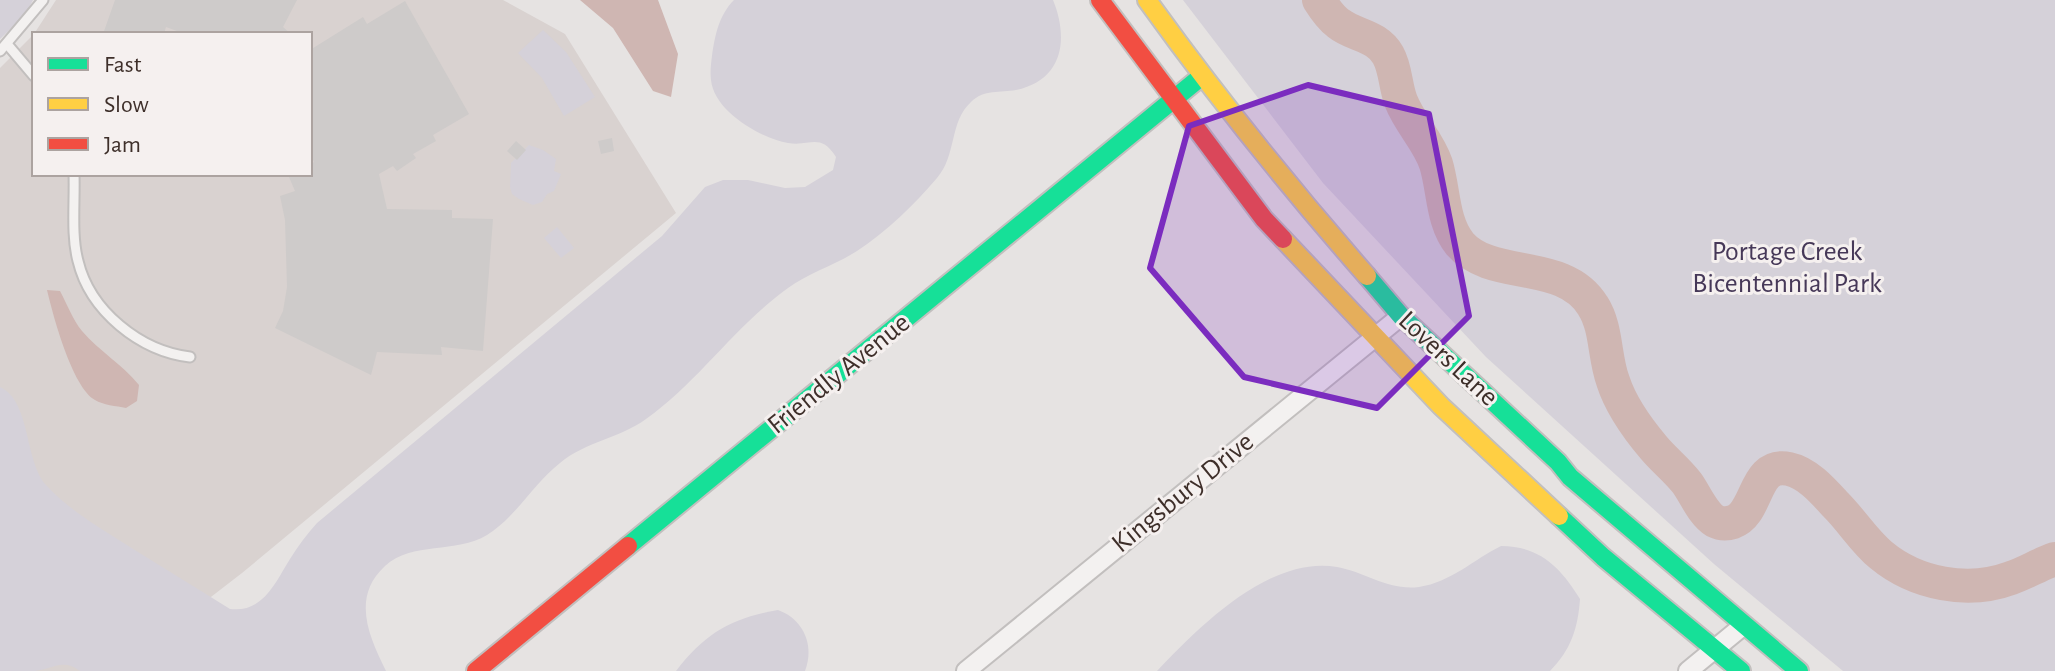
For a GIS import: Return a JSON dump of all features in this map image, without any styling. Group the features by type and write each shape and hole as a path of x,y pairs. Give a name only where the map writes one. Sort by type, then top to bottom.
{"street":[{"name":"Lovers Lane","path":"1100,0 1264,219 1374,337 1441,406 1560,518 1741,671"},
{"name":"Lovers Lane","path":"1147,0 1202,76 1293,191 1401,316 1558,462 1570,477 1799,671"},
{"name":"Friendly Avenue","path":"476,671 1202,76"},
{"name":"Kingsbury Drive","path":"966,671 1401,316"},
{"path":"1688,671 1744,625"}],"lane":[{"path":"32,74 4,48 43,0"},
{"path":"74,176 77,260 87,287 102,310 124,329 167,354 190,357"}],"highlighted area":[{"path":"1308,85 1429,114 1469,316 1377,408 1244,377 1150,268 1189,126"}],"shaded area":[{"path":"56,0 503,0 565,34 676,213 242,573 115,671 0,671 0,68 32,36 32,176 312,176 312,32 35,32"},
{"path":"580,0 658,0 678,54 671,97 653,91 613,28"},
{"path":"47,290 60,291 82,331 139,385 137,401 126,408 98,402 87,393 71,366"}],"green space":[{"path":"0,0 33,0 25,15 0,39"},
{"path":"734,0 1053,0 1061,29 1061,43 1053,67 1032,85 987,93 971,102 959,119 943,169 900,217 857,251 796,283 769,303 683,388 646,419 580,450 560,463 507,519 487,535 462,544 408,553 385,566 368,591 366,617 386,671 80,671 63,665 35,671 0,671 0,387 10,394 17,405 39,474 65,503 230,609 251,606 267,594 317,523 662,236 705,187 723,180 748,180 785,188 805,187 833,170 836,157 825,145 777,140 740,121 720,102 711,80 715,40 721,19"},
{"name":"Portage Creek Bicentennial Park","path":"1183,0 2055,0 2055,671 1843,671 1714,564 1486,357 1323,183"},
{"path":"543,30 566,52 595,97 564,116 542,78 518,53"},
{"path":"529,145 556,159 554,171 561,174 554,191 547,194 542,202 533,205 512,194 510,187 511,163"},
{"path":"557,227 574,248 561,258 544,238"},
{"path":"1501,546 1527,550 1548,561 1580,599 1572,638 1550,671 1157,671 1193,634 1238,598 1287,572 1312,566 1337,567 1387,584 1419,587 1452,576"},
{"path":"778,610 794,620 805,634 809,652 805,671 676,671 698,647 721,629"}],"building":[{"path":"115,0 297,0 283,27 289,32 180,32 166,27 165,32 104,32"},
{"path":"405,1 469,114 433,135 436,141 413,154 416,158 397,171 393,166 379,174 387,209 452,210 452,218 493,219 483,351 441,347 442,355 377,352 371,375 275,328 283,311 287,287 285,220 280,196 295,191 289,177 312,176 314,162 312,49 363,17 367,24"},
{"path":"612,138 614,151 601,154 598,141"},
{"path":"516,141 526,150 517,160 507,151"}],"waterway":[{"path":"1319,0 1338,23 1378,43 1388,55 1401,101 1436,164 1447,216 1460,244 1490,263 1547,275 1580,291 1598,315 1610,372 1625,408 1648,440 1687,483 1711,518 1726,523 1741,517 1762,480 1777,469 1789,469 1803,474 1821,489 1881,555 1926,579 1960,585 1995,583 2055,559"}],"traffic: fast":[{"path":"628,546 1202,76"},
{"path":"1367,276 1401,316 1558,462 1570,477 1799,671"},
{"path":"1559,516 1603,557 1741,671"}],"traffic: slow":[{"path":"1147,0 1254,141 1367,276"},
{"path":"1283,239 1441,406 1559,516"}],"traffic: jam":[{"path":"1100,0 1264,219 1283,239"},
{"path":"476,671 628,546"}]}
